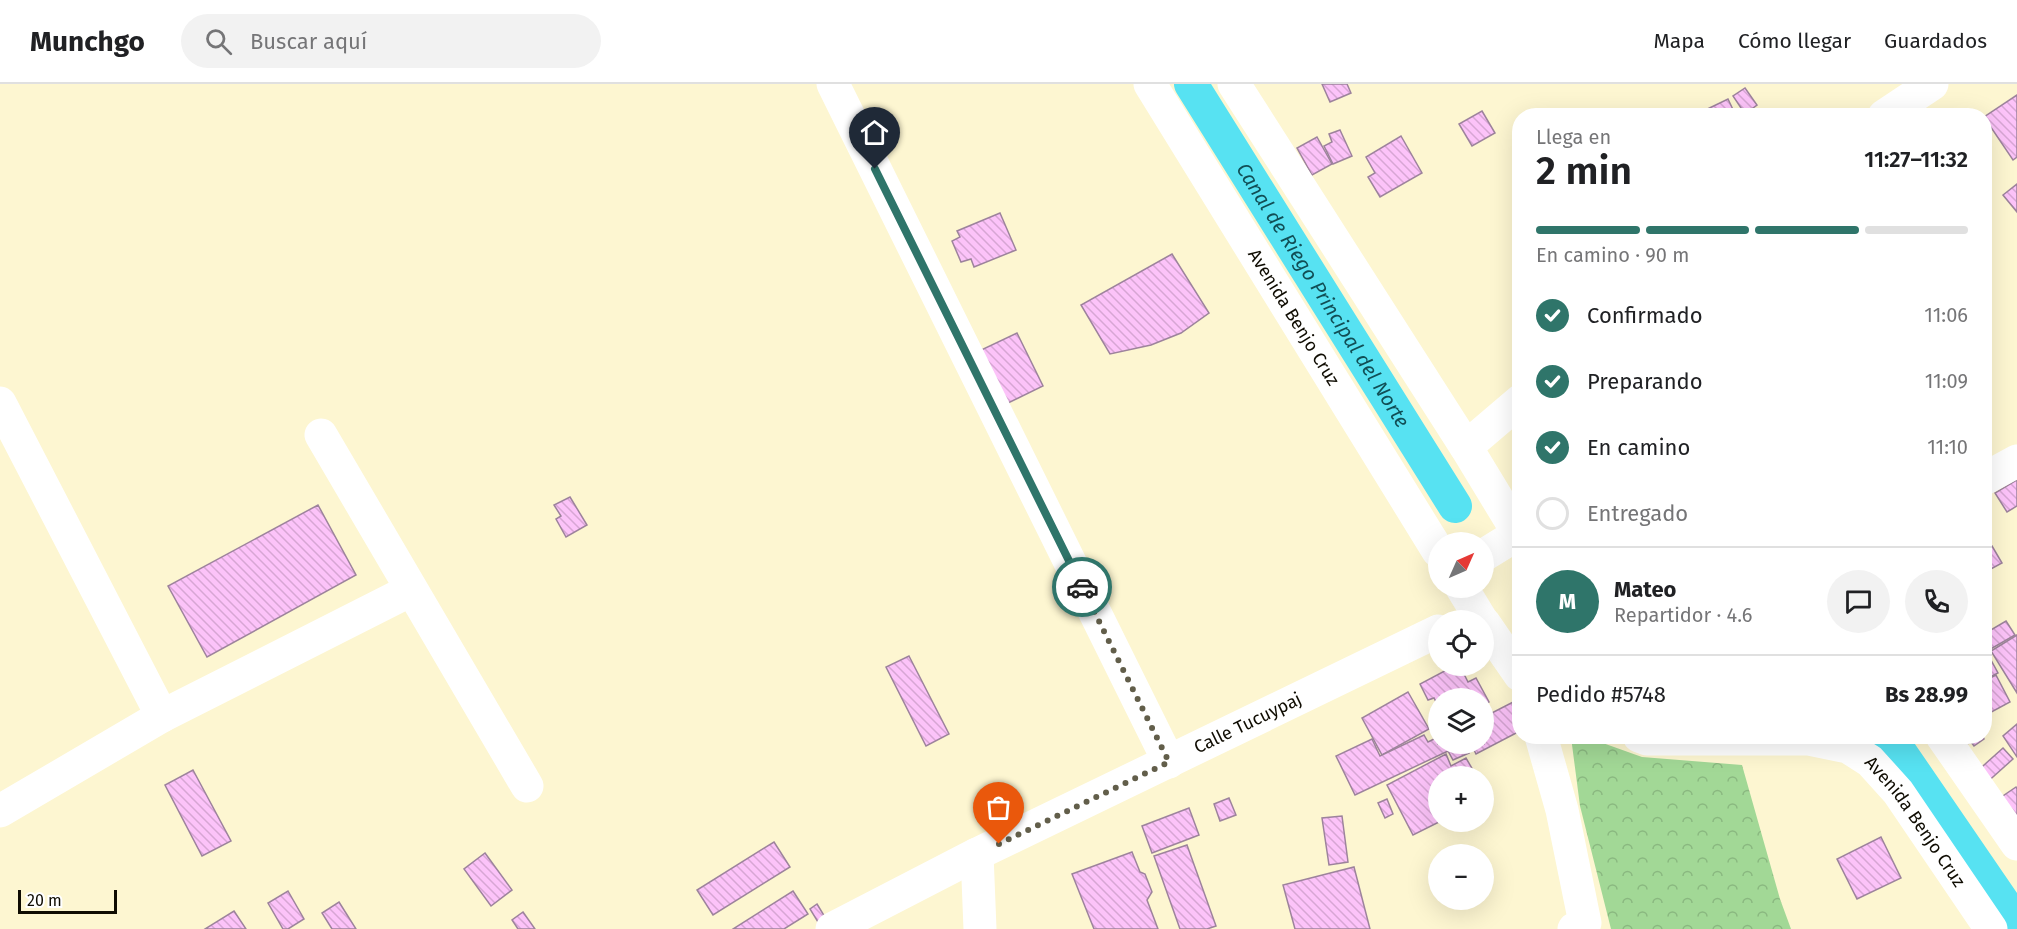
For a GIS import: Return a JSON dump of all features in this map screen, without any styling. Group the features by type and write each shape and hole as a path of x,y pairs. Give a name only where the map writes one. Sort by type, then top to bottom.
{"street":[{"path":"833,84 1169,762"},
{"name":"Avenida Benjo Cruz","path":"1150,84 1428,535"},
{"path":"1234,84 1466,447 1512,523"},
{"path":"1896,108 1932,84"},
{"path":"0,403 162,716"},
{"path":"1466,447 1512,408"},
{"path":"321,435 527,786"},
{"path":"1992,475 2017,461"},
{"path":"1494,549 1512,539"},
{"path":"0,812 162,716 411,590"},
{"name":"Calle Tucuypaj","path":"832,929 978,854 1428,636"},
{"path":"1494,641 1512,665"},
{"path":"1543,744 1562,810 1585,923 1574,929"},
{"name":"Avenida Benjo Cruz","path":"1833,744 1848,747 1870,761 1898,792 1991,929"},
{"path":"1948,744 2017,844"},
{"path":"978,854 980,929"}],"green space":[{"path":"1572,744 1606,744 1642,757 1742,765 1780,899 1791,929 1611,929 1580,806"}],"building":[{"path":"1322,84 1347,84 1351,93 1330,102"},
{"path":"1745,88 1757,105 1753,108 1741,108 1733,96"},
{"path":"2017,95 2017,157 2013,160 1992,129 1992,112"},
{"path":"1728,99 1732,108 1709,108"},
{"path":"1482,111 1495,133 1472,146 1459,124"},
{"path":"1340,130 1352,156 1333,164 1324,146 1332,142 1329,134"},
{"path":"1401,136 1422,173 1380,197 1368,177 1375,173 1366,157"},
{"path":"1317,137 1332,164 1312,175 1297,148"},
{"path":"2017,184 2017,212 2003,195"},
{"path":"1000,213 1016,250 974,267 971,259 961,262 952,241 960,237 957,231"},
{"path":"1172,254 1209,313 1181,333 1151,345 1110,354 1081,305"},
{"path":"1017,333 1043,386 1006,404 979,351"},
{"path":"2017,480 2017,506 2007,512 1995,493"},
{"path":"570,497 587,525 566,537 556,519 561,516 554,505"},
{"path":"318,505 356,575 207,657 168,586"},
{"path":"1992,546 2002,563 1992,568"},
{"path":"2006,621 2015,635 1992,648 1992,629"},
{"path":"2017,635 2017,693 1992,653 1992,650"},
{"path":"909,656 949,734 926,746 886,667"},
{"path":"1992,662 1998,673 1992,676"},
{"path":"1996,675 2010,702 1992,712 1992,677"},
{"path":"1435,676 1465,676 1468,682 1476,678 1481,688 1428,688 1428,700 1420,684"},
{"path":"1408,692 1428,730 1382,755 1362,718"},
{"path":"1512,703 1512,735 1494,745 1494,712"},
{"path":"2017,724 2017,757 2003,736"},
{"path":"1424,735 1428,742 1428,754 1442,754 1355,795 1336,756 1372,739 1380,756"},
{"path":"2003,748 2013,759 1984,785 1974,774"},
{"path":"1446,754 1451,766 1428,766 1428,828 1413,835 1387,785"},
{"path":"1450,754 1467,754 1453,760"},
{"path":"1466,758 1471,766 1451,766"},
{"path":"193,770 231,841 202,856 165,785"},
{"path":"2016,787 2017,789 2017,822 2000,798"},
{"path":"1229,798 1236,815 1220,821 1214,804"},
{"path":"1387,799 1393,814 1385,818 1378,803"},
{"path":"1189,808 1199,835 1152,853 1142,826"},
{"path":"1342,816 1348,862 1329,865 1322,818"},
{"path":"1881,837 1901,878 1857,899 1837,859"},
{"path":"774,842 790,867 713,915 697,890"},
{"path":"1187,845 1216,926 1207,929 1180,929 1154,856"},
{"path":"1132,852 1152,892 1147,900 1158,929 1094,929 1072,874"},
{"path":"485,853 512,890 491,906 464,869"},
{"path":"1354,867 1370,929 1295,929 1283,885"},
{"path":"288,891 304,919 288,929 283,929 268,903"},
{"path":"793,891 808,914 784,929 733,929"},
{"path":"339,902 356,929 332,929 322,913"},
{"path":"817,904 828,922 821,927 810,909"},
{"path":"234,911 246,929 205,929"},
{"path":"523,912 535,929 518,929 512,920"}],"waterway":[{"name":"Canal de Riego Principal del Norte","path":"1191,84 1455,506"},
{"name":"Canal de Riego Principal del Norte","path":"1894,744 2017,923"}],"way so far":[{"path":"999,844 1169,762 1082,587"}],"route":[{"path":"875,169 1082,587"}]}
